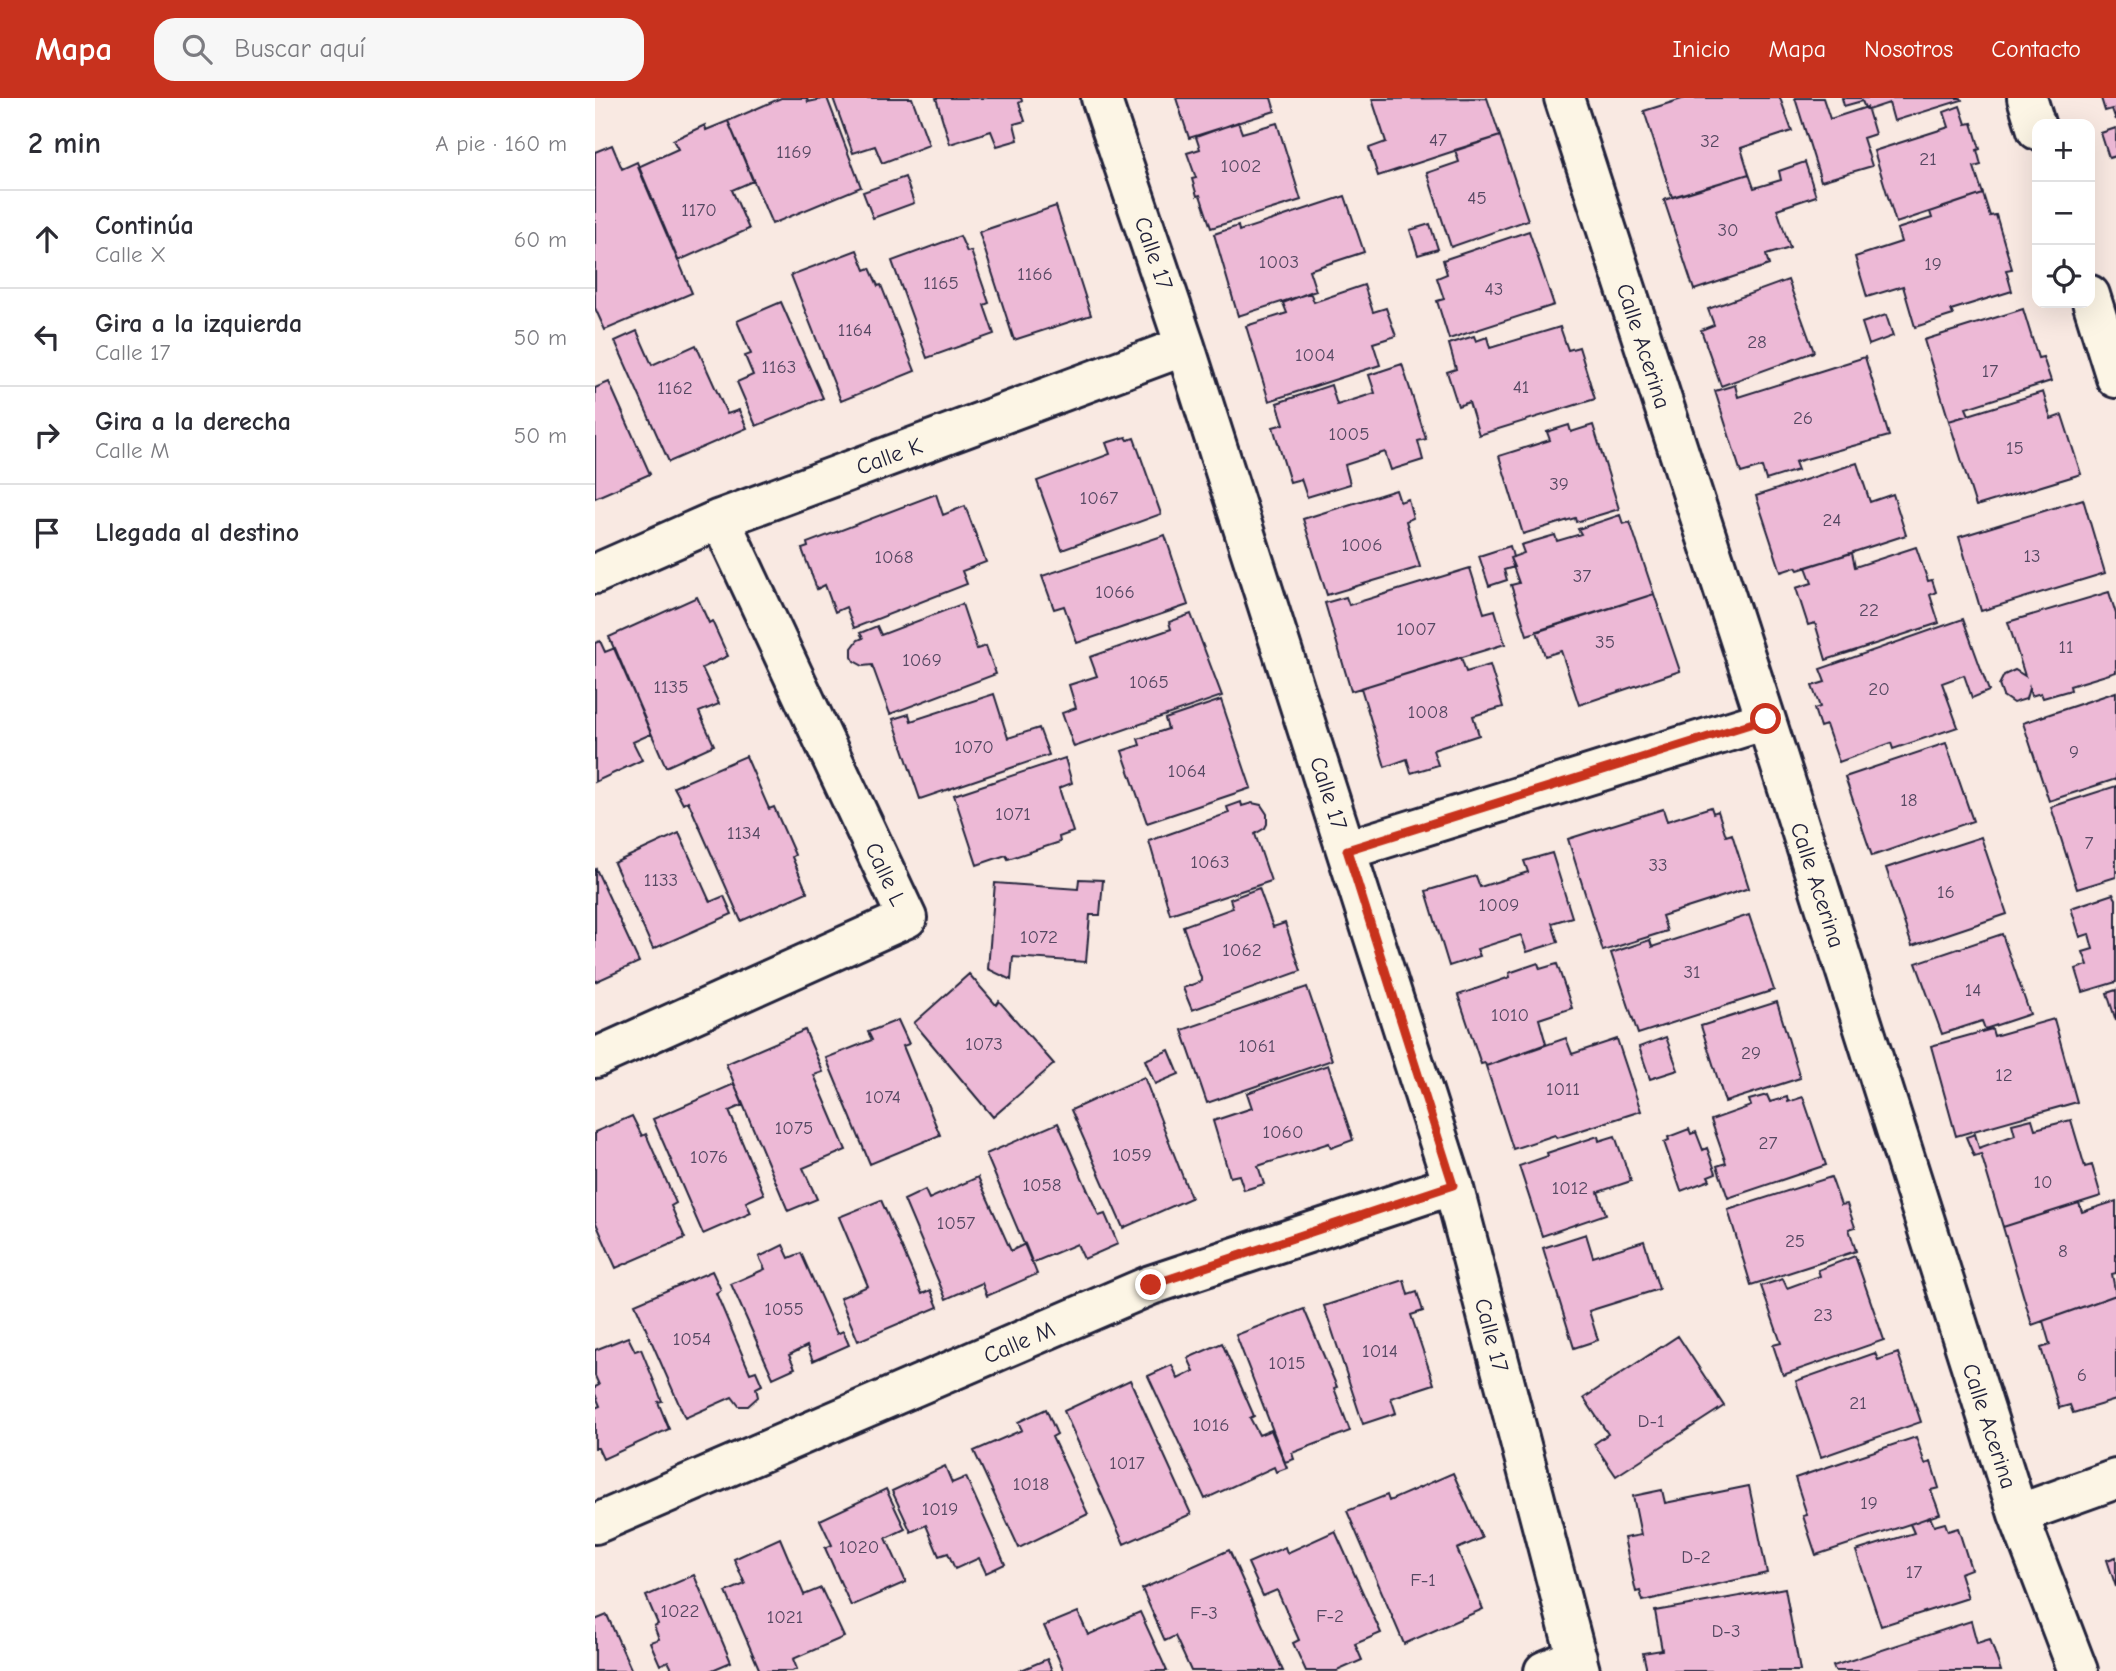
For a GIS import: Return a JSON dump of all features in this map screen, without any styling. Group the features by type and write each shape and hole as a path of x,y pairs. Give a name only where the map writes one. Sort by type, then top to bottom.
{"street":[{"name":"Calle 17","path":"1101,98 1185,346 1453,1185 1567,1666"},
{"name":"Calle Acerina","path":"1564,98 1766,719 2018,1514 2078,1671"},
{"path":"2027,98 2034,119"},
{"path":"2094,308 2116,378"},
{"name":"Calle K","path":"595,574 720,519 1185,346"},
{"name":"Calle L","path":"595,1058 907,918 720,519"},
{"path":"1347,850 1766,719"},
{"name":"Calle M","path":"595,1524 1151,1285 1453,1185"},
{"path":"2018,1514 2116,1479"}],"building":[{"path":"781,98 807,98 808,102 827,98 861,187 772,224 728,121"},
{"path":"833,98 912,98 929,145 882,163 875,146 853,153"},
{"path":"936,98 1021,98 1019,103 1025,121 1014,124 1018,140 997,146 991,131 950,144"},
{"path":"1176,98 1271,98 1275,111 1189,138"},
{"path":"1487,98 1500,136 1378,176 1369,148 1386,142 1372,99"},
{"path":"1685,98 1780,98 1792,131 1741,148 1749,174 1672,197 1644,111"},
{"path":"1795,98 1823,98 1830,119 1867,107 1875,134 1863,138 1872,166 1821,181"},
{"path":"1842,98 1962,100 1894,121 1889,103 1868,110 1862,101 1844,106"},
{"path":"2101,98 2116,98 2116,120 2112,109 2105,111"},
{"path":"1960,106 1966,124 1972,123 1980,149 1977,150 1981,165 1974,167 1983,194 1896,223 1874,151 1949,127 1944,112"},
{"path":"728,121 753,181 732,190 749,229 678,261 638,167 678,149 673,140 705,125 706,130"},
{"path":"1238,122 1242,133 1277,123 1301,200 1211,228 1200,195 1197,196 1192,179 1196,178 1187,153 1200,149 1196,137"},
{"path":"2116,128 2116,156 2109,158 2101,133"},
{"path":"1500,136 1528,220 1451,247 1427,173 1459,162 1455,150"},
{"path":"612,145 622,169 637,162 692,293 605,330 595,308 595,152"},
{"path":"1805,162 1816,196 1777,209 1790,248 1766,255 1769,265 1694,290 1664,200 1749,174 1754,188 1781,180 1779,171"},
{"path":"905,177 914,203 873,218 863,192"},
{"path":"1983,194 1990,216 1996,215 2012,269 2006,270 2012,291 1951,310 1953,315 1915,327 1903,286 1867,297 1855,257 1901,242 1897,229 1932,218 1930,212"},
{"path":"1345,196 1364,252 1309,270 1316,291 1238,316 1214,234 1238,226 1239,231"},
{"path":"1056,206 1091,315 1014,340 979,232"},
{"path":"1430,224 1438,249 1418,255 1410,230"},
{"path":"1529,231 1554,305 1449,339 1437,301 1444,299 1437,278 1447,274 1443,260"},
{"path":"960,236 967,252 971,251 989,303 984,305 994,334 927,358 892,261"},
{"path":"857,250 865,270 870,268 878,286 881,285 915,371 841,401 791,275"},
{"path":"1788,280 1814,352 1721,386 1701,330 1714,325 1708,309"},
{"path":"1364,285 1373,312 1386,308 1396,336 1373,343 1380,365 1269,401 1246,326 1287,313 1283,303 1310,292 1314,302"},
{"path":"781,302 823,398 756,426 737,382 753,375 745,356 751,354 737,321"},
{"path":"2023,309 2038,358 2043,357 2051,381 1966,408 1969,415 1949,421 1924,340"},
{"path":"1886,315 1893,336 1869,345 1862,323"},
{"path":"1560,327 1568,350 1579,347 1595,399 1479,435 1469,402 1458,406 1447,372 1456,369 1449,344 1474,336 1476,341 1487,337 1490,348"},
{"path":"637,331 652,365 696,345 727,414 739,410 747,428 669,462 615,341"},
{"path":"1865,357 1889,436 1795,462 1798,470 1766,480 1762,467 1741,473 1715,391 1735,385 1738,397"},
{"path":"1402,364 1426,439 1418,441 1423,460 1391,470 1385,452 1345,465 1350,484 1307,497 1301,479 1290,482 1273,427 1284,424 1277,403 1331,385 1337,405 1375,393 1369,375"},
{"path":"609,382 650,474 595,498 595,388"},
{"path":"2043,392 2051,419 2062,415 2081,474 1976,506 1949,421"},
{"path":"1569,425 1571,432 1593,425 1619,509 1576,522 1575,518 1523,534 1499,456 1550,440 1547,432"},
{"path":"1126,437 1128,440 1134,438 1161,514 1062,550 1037,481 1110,454 1106,443"},
{"path":"1857,463 1870,502 1893,494 1906,535 1798,570 1796,567 1781,572 1756,496"},
{"path":"1396,490 1400,502 1408,499 1413,518 1406,521 1420,567 1327,595 1303,519"},
{"path":"936,494 943,515 965,506 986,562 962,571 967,584 854,628 846,607 835,612 825,585 817,589 802,549 808,547 807,543"},
{"path":"2083,499 2105,573 1981,611 1959,537"},
{"path":"1620,515 1623,524 1630,522 1654,594 1527,635 1511,585 1519,583 1510,558 1524,553 1521,545 1555,535 1557,541 1581,534 1578,529"},
{"path":"1165,535 1188,605 1077,643 1064,606 1054,609 1042,576"},
{"path":"1510,546 1513,557 1510,558 1514,567 1504,570 1507,580 1489,586 1479,556"},
{"path":"1916,547 1928,581 1932,580 1936,592 1930,595 1939,623 1826,660 1815,623 1808,625 1796,588 1812,583 1806,567 1852,553 1855,567"},
{"path":"1470,568 1484,613 1495,610 1505,644 1351,691 1325,603 1346,597 1349,605"},
{"path":"2109,592 2116,614 2116,672 2070,686 2071,690 2043,698 2041,693 2031,696 2029,688 2026,699 2013,703 2003,696 1999,685 2004,675 2015,670 2025,676 2008,622"},
{"path":"1654,594 1680,671 1579,705 1561,651 1545,656 1537,631"},
{"path":"697,597 709,623 712,621 728,656 702,668 719,704 699,712 714,745 666,767 609,637"},
{"path":"962,604 977,649 986,646 996,674 890,714 872,665 863,666 852,657 852,648 863,638 860,633 877,626 881,635"},
{"path":"1191,614 1222,696 1074,747 1062,713 1076,708 1069,685 1097,676 1090,657 1171,629 1169,622"},
{"path":"1963,619 1989,691 1972,698 1964,675 1942,683 1958,727 1893,749 1891,743 1839,762 1826,725 1820,727 1814,709 1820,707 1812,686 1825,682 1820,669"},
{"path":"600,641 605,652 615,648 651,734 633,742 642,760 595,782 595,643"},
{"path":"1461,657 1466,672 1490,665 1503,707 1473,716 1479,735 1433,750 1438,765 1411,773 1407,759 1385,767 1361,688"},
{"path":"2116,692 2116,779 2049,801 2023,723"},
{"path":"994,694 1008,738 1039,728 1049,755 920,799 893,719 909,714 911,721"},
{"path":"1221,700 1251,788 1147,823 1122,751 1140,745 1138,739 1168,729 1165,719"},
{"path":"1946,743 1973,821 1872,856 1845,777"},
{"path":"746,756 769,809 774,807 795,855 792,857 807,892 741,921 688,801 683,804 674,787"},
{"path":"1065,758 1072,783 1059,788 1073,832 1059,837 1060,842 1008,859 1006,855 977,865 954,795"},
{"path":"2116,786 2116,877 2077,889 2051,807"},
{"path":"1241,802 1242,806 1252,803 1261,805 1267,814 1265,828 1255,834 1271,881 1170,914 1149,841 1229,813 1227,807"},
{"path":"1711,807 1713,813 1718,811 1726,836 1732,834 1749,888 1662,916 1667,931 1603,951 1568,839 1663,809 1667,821"},
{"path":"679,833 710,902 724,896 732,914 653,949 614,863"},
{"path":"1981,837 2007,914 1912,946 1886,868"},
{"path":"1552,853 1572,917 1552,923 1558,942 1527,952 1521,935 1477,949 1480,956 1449,966 1426,891 1476,876 1480,887 1528,872 1524,861"},
{"path":"595,870 639,962 595,982"},
{"path":"1079,879 1103,880 1100,915 1090,915 1086,962 1013,957 1011,980 988,969 995,883 1078,889"},
{"path":"1259,888 1273,927 1285,923 1301,971 1192,1010 1183,988 1202,981 1183,926 1233,908 1230,899"},
{"path":"2113,894 2116,899 2116,982 2083,992 2076,969 2088,965 2083,952 2093,949 2089,934 2080,937 2071,908"},
{"path":"1749,915 1774,990 1638,1034 1611,953 1650,940 1652,947"},
{"path":"2002,934 2030,1014 1985,1029 1982,1021 1942,1034 1916,963"},
{"path":"1538,963 1540,969 1557,964 1572,1008 1539,1019 1546,1044 1486,1066 1485,1063 1481,1064 1458,995 1510,977 1509,973"},
{"path":"969,974 996,1005 999,1001 1054,1064 993,1117 914,1023"},
{"path":"1307,987 1332,1060 1207,1103 1182,1030"},
{"path":"2116,990 2116,1021 2107,993"},
{"path":"1777,1002 1800,1078 1725,1102 1701,1026"},
{"path":"2054,1019 2077,1102 1956,1136 1931,1046 1992,1029 1994,1036"},
{"path":"898,1020 909,1044 903,1046 940,1135 870,1164 826,1058 872,1040 868,1032"},
{"path":"805,1030 823,1072 814,1075 846,1150 803,1168 817,1199 788,1211 726,1064"},
{"path":"1666,1037 1678,1070 1650,1079 1639,1047"},
{"path":"1566,1038 1572,1054 1617,1039 1641,1111 1513,1149 1486,1066"},
{"path":"1169,1050 1179,1074 1155,1084 1145,1060"},
{"path":"1328,1065 1353,1140 1331,1148 1329,1143 1258,1166 1264,1184 1244,1190 1239,1175 1230,1177 1213,1121 1252,1108 1247,1093"},
{"path":"1144,1077 1191,1198 1123,1228 1071,1110"},
{"path":"734,1084 743,1105 729,1111 764,1194 746,1202 751,1213 703,1234 653,1119"},
{"path":"1767,1095 1770,1102 1787,1097 1788,1102 1803,1097 1826,1165 1728,1198 1717,1166 1726,1163 1711,1120 1751,1106 1749,1100"},
{"path":"632,1116 642,1136 646,1134 676,1203 671,1206 685,1238 616,1268 595,1221 595,1132"},
{"path":"2032,1119 2035,1129 2071,1120 2085,1167 2092,1165 2101,1196 2003,1227 1981,1154 1974,1156 1966,1137 1975,1134 1979,1148 2015,1135 2012,1124"},
{"path":"1058,1123 1099,1216 1105,1214 1118,1244 1084,1259 1077,1244 1032,1263 986,1154"},
{"path":"1689,1129 1691,1134 1696,1132 1703,1150 1707,1148 1716,1173 1708,1176 1710,1180 1681,1191 1664,1142 1669,1140 1668,1137"},
{"path":"1598,1136 1599,1141 1615,1136 1631,1181 1598,1192 1606,1214 1542,1236 1519,1166 1548,1156 1547,1153"},
{"path":"978,1177 1011,1251 1025,1244 1037,1274 987,1296 982,1283 946,1299 904,1200 925,1190 929,1199"},
{"path":"1831,1177 1841,1205 1847,1204 1855,1227 1849,1229 1856,1251 1751,1285 1728,1210"},
{"path":"881,1200 922,1294 931,1290 938,1307 858,1341 840,1298 868,1286 839,1217"},
{"path":"2116,1201 2116,1273 2112,1274 2116,1295 2032,1325 2003,1227 2079,1203 2082,1212"},
{"path":"1586,1234 1593,1257 1644,1241 1659,1289 1589,1311 1598,1340 1574,1348 1543,1248"},
{"path":"783,1245 789,1258 801,1253 837,1334 843,1331 849,1345 813,1361 807,1346 789,1355 795,1368 773,1378 731,1284 765,1269 759,1257"},
{"path":"1855,1256 1884,1340 1783,1375 1773,1345 1781,1343 1761,1286 1783,1279 1787,1288 1820,1276 1818,1270"},
{"path":"712,1271 721,1290 716,1293 750,1373 756,1371 762,1385 756,1388 758,1397 748,1406 739,1406 732,1397 685,1418 635,1304"},
{"path":"1404,1280 1408,1295 1417,1292 1423,1311 1411,1315 1434,1384 1391,1398 1396,1413 1363,1424 1324,1306"},
{"path":"2116,1295 2116,1400 2073,1413 2070,1405 2059,1408 2041,1348 2050,1345 2043,1321"},
{"path":"1304,1309 1337,1387 1334,1388 1350,1431 1292,1453 1294,1459 1285,1462 1236,1335"},
{"path":"1678,1336 1724,1406 1616,1476 1594,1444 1608,1434 1584,1398"},
{"path":"628,1337 635,1351 641,1349 662,1401 658,1402 669,1429 603,1459 598,1448 595,1448 595,1408 600,1406 595,1394 595,1387 599,1385 595,1376 595,1350"},
{"path":"1222,1343 1254,1416 1250,1418 1259,1435 1271,1430 1287,1468 1276,1472 1274,1467 1205,1499 1148,1376 1172,1365 1178,1379 1194,1371 1188,1358"},
{"path":"1875,1353 1878,1360 1898,1353 1921,1422 1821,1457 1796,1381"},
{"path":"1130,1380 1191,1514 1124,1544 1064,1411"},
{"path":"1046,1409 1057,1434 1052,1437 1088,1514 1019,1548 974,1451 1022,1430 1018,1422"},
{"path":"1916,1437 1925,1464 1931,1462 1939,1488 1931,1490 1940,1514 1816,1555 1803,1516 1807,1515 1795,1478"},
{"path":"945,1466 952,1483 966,1477 1005,1564 986,1573 979,1558 955,1569 948,1553 939,1556 926,1525 911,1532 892,1491"},
{"path":"1453,1473 1482,1538 1457,1549 1483,1609 1404,1644 1347,1511 1387,1495 1389,1501"},
{"path":"1749,1486 1767,1573 1643,1601 1640,1591 1636,1592 1624,1538 1641,1535 1633,1496 1662,1490 1665,1503"},
{"path":"886,1489 905,1529 886,1538 906,1582 851,1606 825,1548 832,1545 820,1520"},
{"path":"1930,1517 1934,1526 1945,1523 1948,1531 1958,1528 1971,1569 1960,1573 1968,1598 1881,1626 1856,1551 1914,1533 1910,1524"},
{"path":"1335,1531 1381,1633 1355,1644 1362,1660 1337,1671 1306,1671 1293,1643 1299,1640 1277,1590 1263,1596 1248,1563 1285,1547 1287,1553"},
{"path":"780,1538 804,1595 821,1588 844,1637 793,1659 797,1669 760,1671 726,1592 745,1584 734,1559"},
{"path":"1229,1550 1283,1671 1191,1671 1175,1636 1165,1641 1142,1589"},
{"path":"2116,1557 2116,1587 2107,1560"},
{"path":"694,1575 731,1662 710,1671 673,1671 668,1661 660,1665 650,1642 659,1639 654,1626 658,1624 646,1596"},
{"path":"1785,1588 1800,1671 1647,1671 1643,1653 1662,1650 1655,1611"},
{"path":"1078,1612 1088,1635 1140,1612 1167,1671 1064,1671 1044,1626"},
{"path":"607,1615 632,1671 595,1671 595,1620"},
{"path":"1971,1621 1977,1643 1990,1639 2001,1671 1835,1671 1833,1666"},
{"path":"1047,1659 1052,1671 1019,1671"}],"route":[{"path":"1151,1285 1453,1185 1347,850 1766,719"}]}
